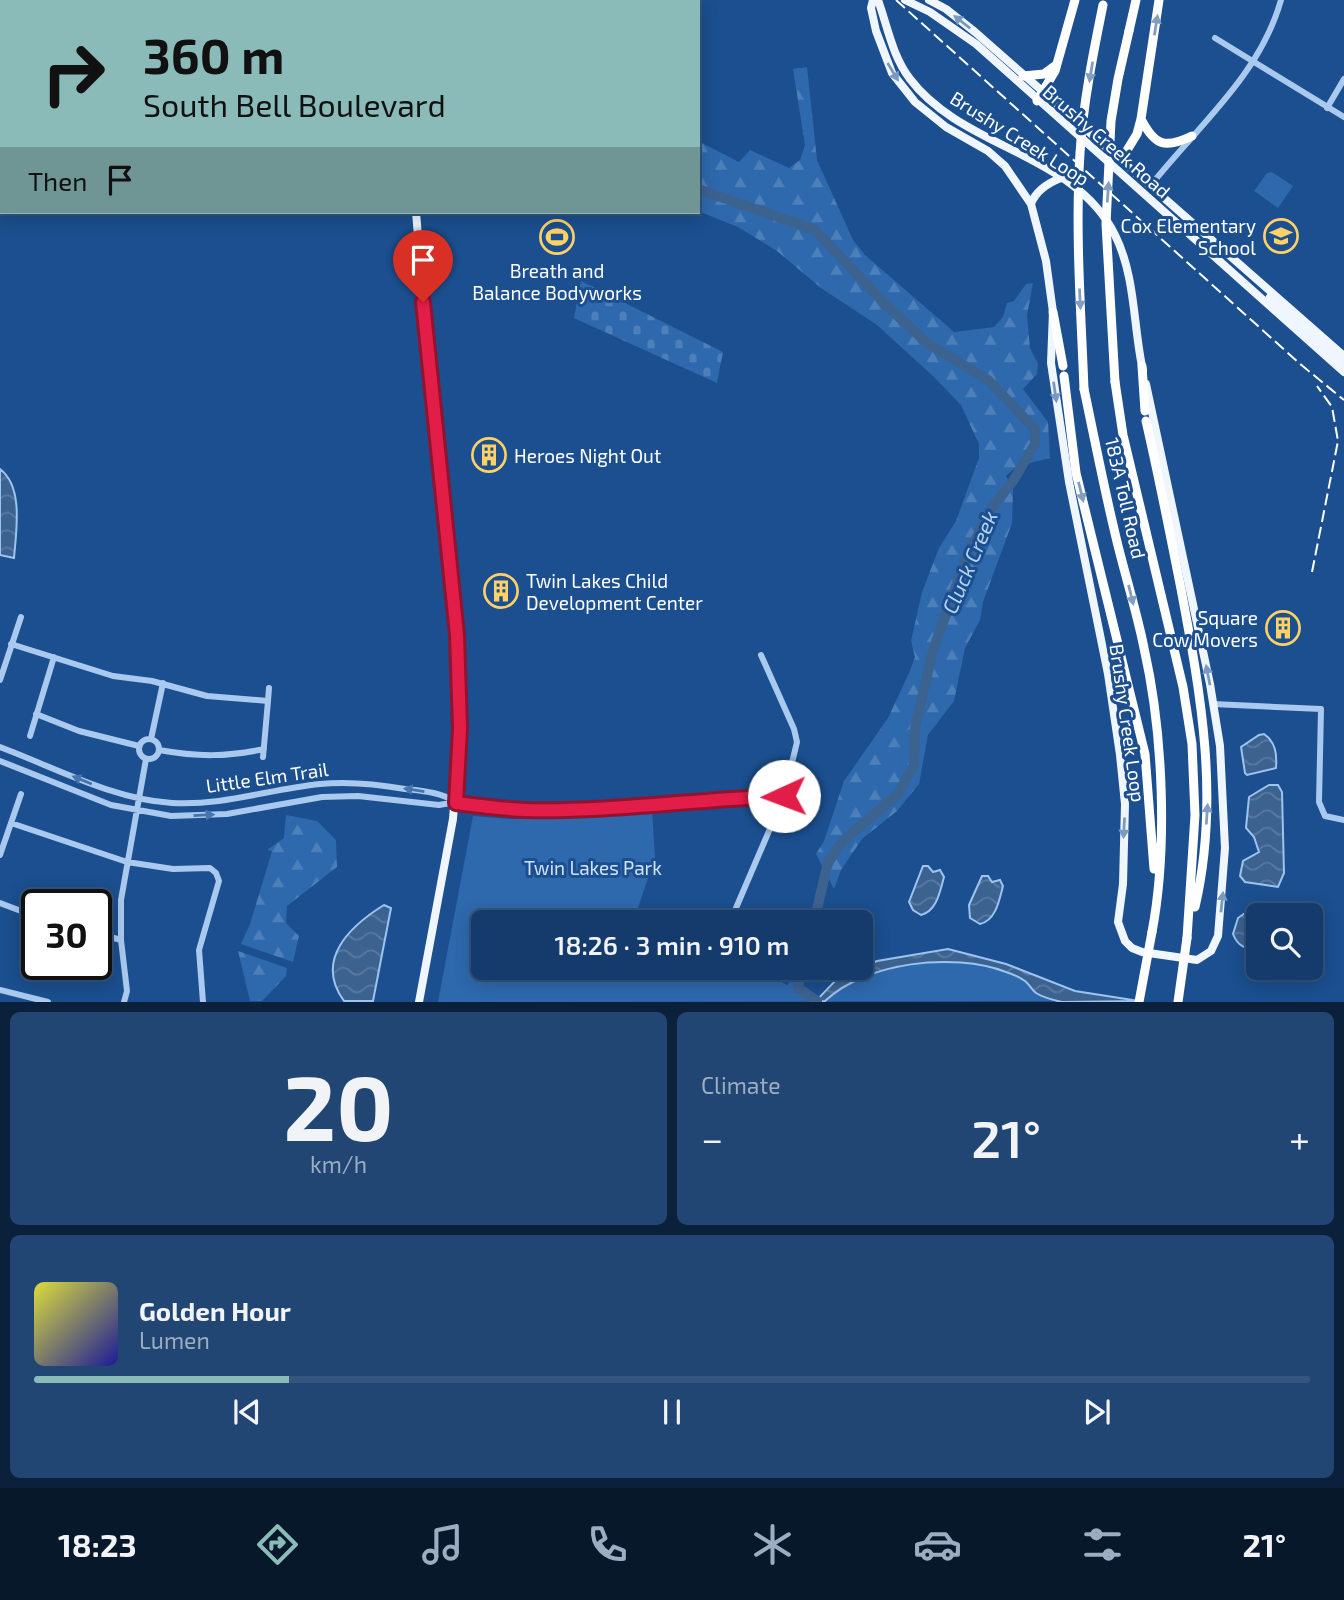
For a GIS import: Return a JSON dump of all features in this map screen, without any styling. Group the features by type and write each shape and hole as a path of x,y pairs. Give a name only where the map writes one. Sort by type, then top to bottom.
{"highway":[{"path":"1040,97 1055,71 1074,0"},
{"name":"183A Toll Road","path":"1136,0 1111,121 1106,224 1115,383 1123,435 1183,687 1190,733 1195,815 1188,934 1178,1002"},
{"path":"1119,162 1138,134 1159,0"},
{"name":"183A Toll Road","path":"1103,2 1080,152 1078,245 1084,389 1114,529 1144,648 1155,713 1162,820 1156,912 1139,1002"},
{"path":"1023,76 1044,74 1055,66"},
{"path":"1141,119 1150,134 1163,144 1171,144 1192,136"},
{"path":"1053,312 1076,473 1145,754 1156,912"},
{"path":"1142,366 1145,416 1202,702 1207,752 1208,805 1203,872 1188,934"}],"main road":[{"name":"Brushy Creek Loop","path":"873,0 870,8 891,73 915,102 946,127 988,151 1004,166 1031,204 1046,261 1053,312 1051,363 1069,482 1108,674 1121,755 1125,804 1123,884 1118,922 1125,941 1132,948 1196,960 1211,951 1218,936 1223,889 1224,806 1220,746 1121,251 1115,234 1078,189 966,125 926,97 907,76 892,47 879,3"},
{"name":"Brushy Creek Road","path":"905,0 945,22 976,44 1151,186 1344,356"},
{"name":"Brushy Creek Road","path":"929,0 946,9 975,32 1023,76 1082,140 1344,372"},
{"path":"1082,140 1119,162"},
{"path":"1031,204 1044,187 1061,178"},
{"path":"1151,186 1155,205"},
{"path":"416,214 457,635 460,728 456,803 419,1002"},
{"path":"1220,261 1237,268 1344,364"}],"street":[{"path":"1151,186 1235,88 1253,62 1282,0"},
{"path":"1215,38 1344,117"},
{"path":"1327,107 1344,79"},
{"path":"0,680 20,617"},
{"path":"11,643 113,676 163,683 207,696 268,701"},
{"path":"735,910 784,796 797,742 794,729 761,655"},
{"path":"30,736 54,657"},
{"path":"151,738 163,683"},
{"path":"159,750 192,756 264,753 269,688"},
{"path":"1213,704 1321,709 1319,802 1325,816 1344,820"},
{"path":"36,714 79,730 139,746"},
{"path":"139,746 145,739 151,738"},
{"path":"139,746 141,755 146,759 153,758 159,750 158,744 151,738"},
{"name":"Little Elm Trail","path":"0,747 108,790 171,803 212,803 332,783 370,783 443,794 456,803"},
{"path":"124,1002 127,991 121,940 121,900 146,759"},
{"name":"Little Elm Trail","path":"0,761 111,806 171,816 210,815 322,797 358,796 439,805 456,803"},
{"path":"0,855 21,794"},
{"path":"456,803 528,810 784,796"},
{"path":"11,823 127,862 173,869 210,869 216,873 219,881 199,950 203,1002"},
{"path":"0,903 21,911"},
{"path":"112,937 121,940"},
{"path":"0,990 48,1002"}],"green space":[{"path":"807,67 817,160 853,240 865,255 954,332 994,327 1003,317 1007,303 1014,301 1026,284 1033,283 1027,315 1030,348 1038,364 1037,374 1023,389 1048,422 1050,458 1017,466 1006,476 1013,490 1012,523 983,602 980,620 965,648 954,701 928,735 919,784 897,811 862,839 841,870 834,889 816,854 824,841 844,781 888,718 909,673 915,657 911,641 922,592 939,548 956,521 979,458 979,444 961,405 877,325 821,288 777,251 738,227 700,212 700,142 739,162 750,150 789,168 800,160 805,145 793,69"},
{"path":"1272,172 1293,186 1278,208 1254,191 1267,173"},
{"path":"581,281 723,352 717,383 574,318"},
{"name":"Twin Lakes Park","path":"652,809 655,857 637,910 471,910 471,980 778,980 787,985 792,980 818,998 828,999 857,980 873,980 873,974 913,964 939,962 987,966 1007,972 1045,996 1062,1001 438,1002 473,816 510,819"},
{"path":"286,815 317,821 336,840 337,867 287,906 286,923 299,936 293,962 241,944 250,924 272,851 267,850 284,838"},
{"path":"238,951 287,968 286,976 262,1001 250,1001"}],"water":[{"path":"0,469 8,477 16,498 14,558 0,555"},
{"path":"1264,734 1275,749 1276,768 1247,775 1241,747"},
{"path":"1269,785 1278,785 1282,792 1284,873 1278,887 1245,882 1240,876 1243,861 1259,852 1254,837 1246,828 1249,797"},
{"path":"923,866 928,866 933,872 940,870 944,877 934,905 921,915 913,910 909,902"},
{"path":"982,876 988,876 992,882 1000,880 1003,886 993,914 980,924 970,918 969,905"},
{"path":"384,905 391,908 373,1001 344,1001 336,986 333,972 340,945 359,923"},
{"path":"1246,912 1246,947 1237,942 1233,934 1238,918"},
{"path":"948,949 1006,964 1075,991 1139,1001 1062,1002 1039,995 1023,980 1006,972 961,963 911,964 873,974 873,963"},
{"path":"857,980 825,1001 815,1002 835,981"}],"waterway":[{"name":"Cluck Creek","path":"700,190 815,230 884,303 927,343 988,380 1035,429 1035,444 1013,481 990,510 966,559 933,650 915,729 914,765 899,793 844,840 828,862 817,910"},
{"name":"Cluck Creek","path":"799,980 798,988 817,1001"}],"railway":[{"path":"896,0 1299,363 1344,400"},
{"path":"1312,572 1338,441 1332,407 1317,386"}],"place":[{"name":"Cox Elementary School","path":"1281,236"},
{"name":"Breath and Balance Bodyworks","path":"557,237"},
{"name":"Heroes Night Out","path":"489,455"},
{"name":"Twin Lakes Child Development Center","path":"501,591"},
{"name":"Square Cow Movers","path":"1283,628"}],"route":[{"path":"423,302 457,635 460,728 456,803 528,810 784,796"}]}
